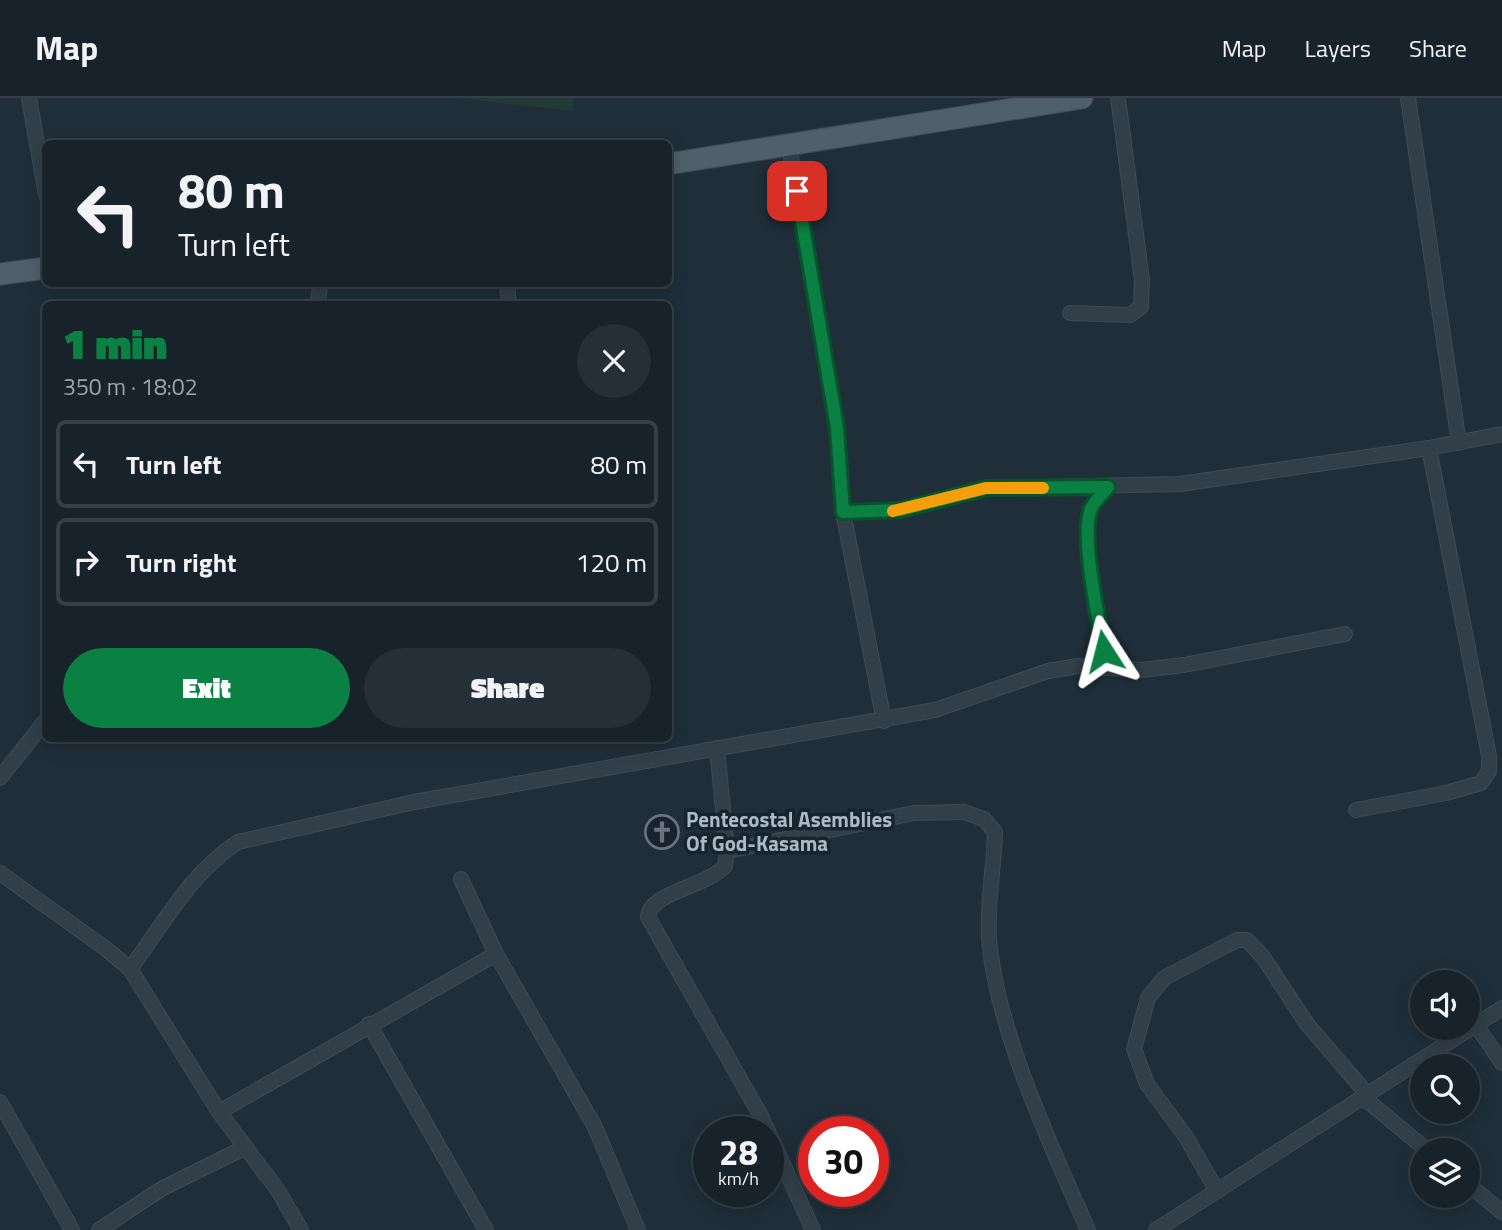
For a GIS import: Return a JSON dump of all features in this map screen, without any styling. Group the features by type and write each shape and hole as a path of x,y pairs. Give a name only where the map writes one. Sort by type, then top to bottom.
{"main road":[{"path":"672,163 1082,98"},
{"path":"0,274 42,269"}],"street":[{"path":"29,98 42,172"},
{"path":"1070,313 1130,315 1141,307 1144,293 1118,98"},
{"path":"1408,98 1459,443"},
{"path":"789,145 837,428 843,512 884,721"},
{"path":"843,512 900,510 986,488 1108,487 1192,482 1429,448 1502,434"},
{"path":"1356,810 1470,787 1481,783 1489,771 1489,756 1429,448"},
{"path":"1107,668 1093,584 1089,524 1091,509 1108,487"},
{"path":"130,969 201,873 222,852 238,842 414,802 884,721 935,710 1048,671 1079,666 1142,670 1184,665 1345,634"},
{"path":"0,778 42,725"},
{"path":"717,748 727,851 725,866 717,874 655,901 648,908 648,917 762,1118 813,1230"},
{"path":"727,851 914,813 964,812 984,819 995,832 988,905 997,990 1046,1133 1088,1230"},
{"path":"0,873 130,969 219,1111 277,1189 301,1230"},
{"path":"461,879 496,954 595,1127 638,1230"},
{"path":"1217,1191 1186,1137 1147,1084 1135,1049 1149,998 1164,978 1237,940 1247,940 1263,957 1307,1024 1366,1097 1413,1138"},
{"path":"219,1111 496,954"},
{"path":"1480,1022 1502,1007"},
{"path":"369,1024 486,1230"},
{"path":"1480,1031 1502,1063"},
{"path":"1156,1230 1453,1040"},
{"path":"0,1102 72,1230"},
{"path":"99,1230 163,1188 246,1147"},
{"path":"1480,1194 1502,1212"}],"green space":[{"path":"454,98 574,98 573,111"}],"slow traffic":[{"path":"893,511 986,488 1043,488"}],"place":[{"name":"Pentecostal Asemblies Of God-Kasama","path":"662,832"}],"route":[{"path":"797,191 837,428 843,512 900,510 986,488 1108,487 1091,509 1089,524 1093,584 1104,651"}]}
